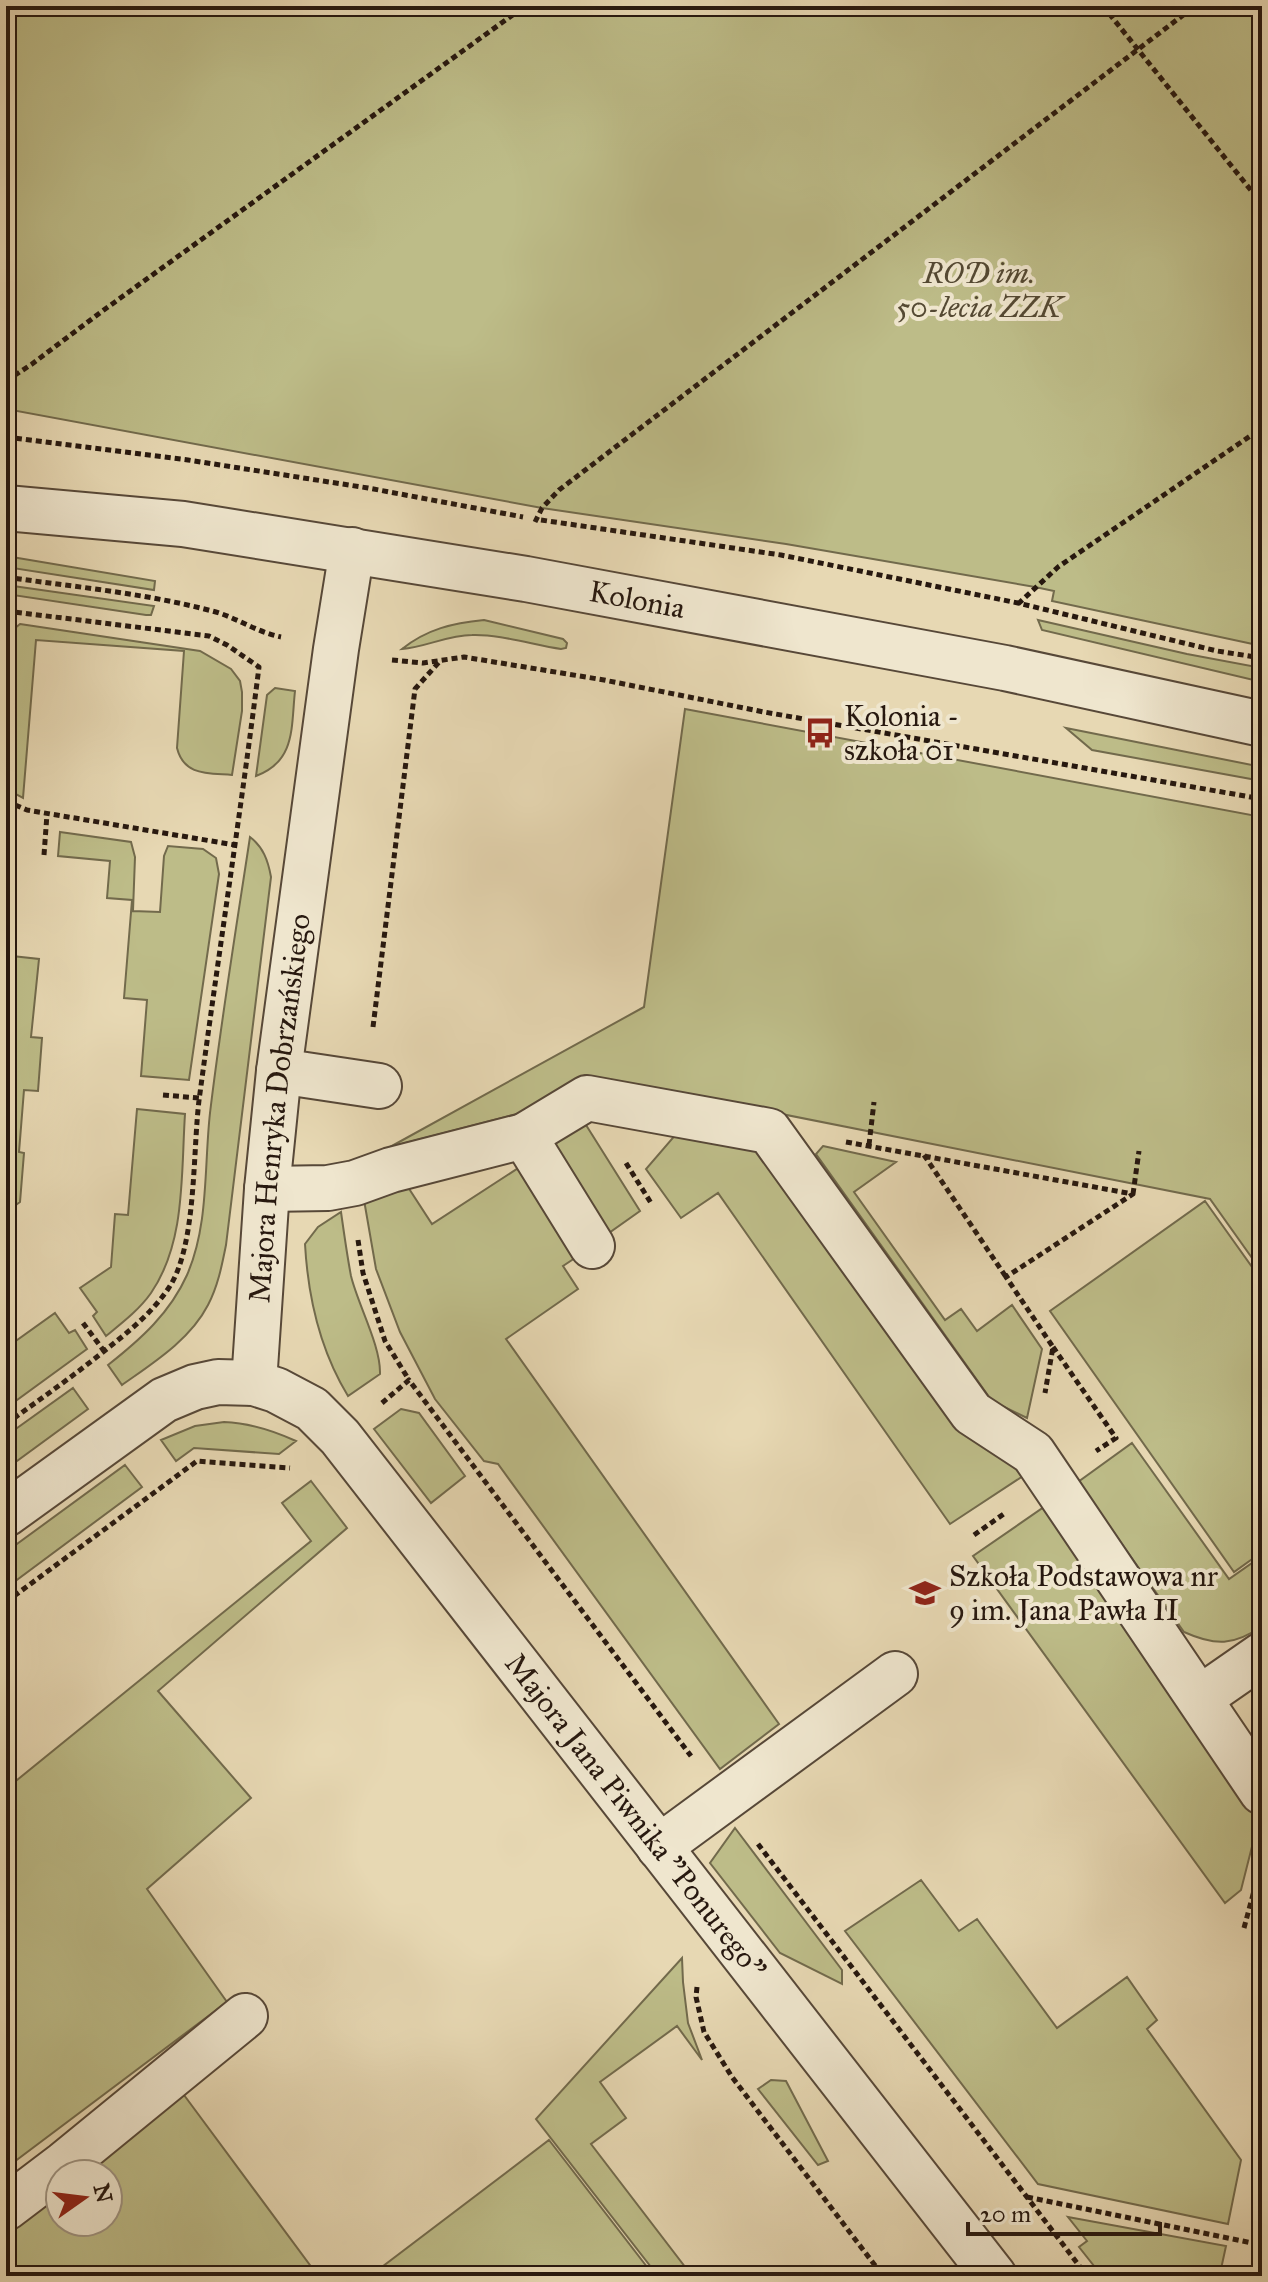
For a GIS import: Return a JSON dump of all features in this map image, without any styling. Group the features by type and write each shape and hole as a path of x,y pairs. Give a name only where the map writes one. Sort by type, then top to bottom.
{"street":[{"name":"Kolonia","path":"6,508 183,524 526,579 975,662 1262,724"},
{"name":"Majora Henryka Dobrzańskiego","path":"254,1383 267,1189 279,1071 352,550"},
{"path":"279,1071 379,1086"},
{"path":"267,1189 328,1188 355,1183 391,1170 524,1136 587,1098 769,1131 972,1413 1033,1453 1262,1792"},
{"path":"524,1136 592,1246"},
{"path":"6,1514 164,1400 195,1387 218,1382 254,1383"},
{"name":"Majora Jana Piwnika \"Ponurego\"","path":"254,1383 276,1390 312,1409 340,1437 994,2276"},
{"path":"1200,1698 1262,1655"},
{"path":"659,1847 895,1674"},
{"path":"6,2208 245,2016"}],"path":[{"path":"6,381 525,6"},
{"path":"1103,6 1262,204"},
{"path":"542,508 559,490 1195,6"},
{"path":"1035,587 1058,567 1262,428"},
{"path":"6,437 188,460 368,488 535,520 781,555 1018,603 1217,651 1262,658"},
{"path":"6,577 173,601 217,612 264,634 398,662 423,663 464,657 1262,799"},
{"path":"6,611 209,636 259,667 199,1098 184,1253 170,1287 150,1312 104,1351 6,1424"},
{"path":"415,689 441,659"},
{"path":"6,801 47,814 235,845"},
{"path":"44,855 47,814"},
{"path":"163,1095 199,1098"},
{"path":"869,1145 874,1102"},
{"path":"769,1131 869,1145 1133,1194"},
{"path":"1006,1277 1133,1194 1139,1151"},
{"path":"924,1155 1053,1347 1024,1500 974,1535"},
{"path":"636,1179 651,1203"},
{"path":"83,1323 104,1351"},
{"path":"6,1602 197,1461 297,1469 340,1437"},
{"path":"1244,1928 1262,1861"},
{"path":"1026,2197 1262,2245"}],"green space":[{"name":"ROD im. 50-lecia ZZK","path":"6,6 1262,6 1262,646 1052,601 1054,591 1035,587 786,544 542,508 6,409"},
{"path":"6,556 155,581 154,590 6,567"},
{"path":"6,585 154,606 151,615 146,615 6,594"},
{"path":"484,620 563,639 567,643 566,648 472,635 402,649 421,636 441,628"},
{"path":"1038,620 1262,668 1262,682 1042,630"},
{"path":"20,624 200,651 231,669 240,681 242,692 232,775 198,771 185,764 180,757 177,748 184,651 36,640 23,798 6,789 6,668 9,633"},
{"path":"275,688 295,691 289,741 278,761 256,776 267,695"},
{"path":"685,709 1262,817 1262,1272 1210,1199 585,1075 532,1110 390,1147 644,1007"},
{"path":"1066,728 1262,767 1262,781 1092,750"},
{"path":"60,832 131,842 135,857 133,911 160,912 164,856 168,846 203,849 216,858 219,874 189,1080 141,1076 147,1000 124,998 132,900 107,898 110,861 58,856"},
{"path":"250,837 264,854 271,877 221,1268 208,1305 191,1329 170,1350 122,1385 108,1365 143,1335 172,1301 187,1275 199,1236 214,1078"},
{"path":"12,956 39,959 31,1037 42,1038 38,1091 24,1090 19,1152 24,1153 20,1202 6,1212 6,980 9,978"},
{"path":"137,1109 185,1114 180,1206 171,1252 151,1293 106,1336 93,1316 97,1312 80,1288 111,1267 115,1214 128,1215"},
{"path":"586,1125 640,1211 606,1235 550,1148 568,1133"},
{"path":"677,1133 760,1152 1003,1456 1023,1476 950,1524 718,1193 681,1218 646,1169"},
{"path":"823,1146 896,1162 854,1192 945,1320 961,1309 977,1331 1012,1305 1042,1349 1027,1418 992,1401 816,1154"},
{"path":"523,1165 581,1254 563,1266 578,1289 506,1339 779,1724 720,1769 498,1464 484,1461 435,1399 400,1332 376,1269 364,1200 404,1181 432,1224"},
{"path":"1205,1201 1262,1281 1262,1552 1234,1572 1050,1311"},
{"path":"341,1212 351,1276 377,1351 380,1374 348,1396 330,1360 317,1323 305,1244 318,1227"},
{"path":"55,1313 69,1333 75,1330 87,1349 6,1408 6,1348"},
{"path":"73,1388 88,1409 6,1469 6,1436"},
{"path":"401,1409 419,1413 465,1476 431,1503 374,1429"},
{"path":"224,1422 261,1428 296,1441 279,1454 194,1448 176,1461 161,1440 195,1426"},
{"path":"1132,1443 1229,1579 1262,1556 1262,1626 1252,1633 1215,1642 1184,1632 1078,1482"},
{"path":"125,1465 142,1487 6,1588 6,1552"},
{"path":"311,1481 347,1528 158,1691 251,1798 147,1889 227,2002 6,2168 6,1789 311,1541 282,1503"},
{"path":"1044,1507 1259,1819 1241,1890 1225,1903 973,1556"},
{"path":"735,1828 842,1970 842,1984 780,1953 710,1863"},
{"path":"921,1880 959,1931 977,1919 1057,2028 1127,1977 1157,2020 1147,2029 1241,2160 1228,2224 1038,2184 845,1931"},
{"path":"682,1958 688,2023 702,2060 677,2026 600,2082 626,2118 591,2144 692,2276 658,2276 536,2119"},
{"path":"771,2080 786,2081 828,2161 818,2165 758,2089"},
{"path":"184,2095 318,2276 6,2276 6,2231 44,2202 44,2238 124,2238 124,2158 102,2158"},
{"path":"549,2140 654,2276 370,2276"},
{"path":"1068,2217 1226,2246 1221,2269 1253,2276 1102,2276 1079,2247 1087,2241"}],"place":[{"name":"Kolonia - szkoła 01","path":"820,733"},
{"name":"Szkoła Podstawowa nr 9 im. Jana Pawła II","path":"925,1593"}]}
